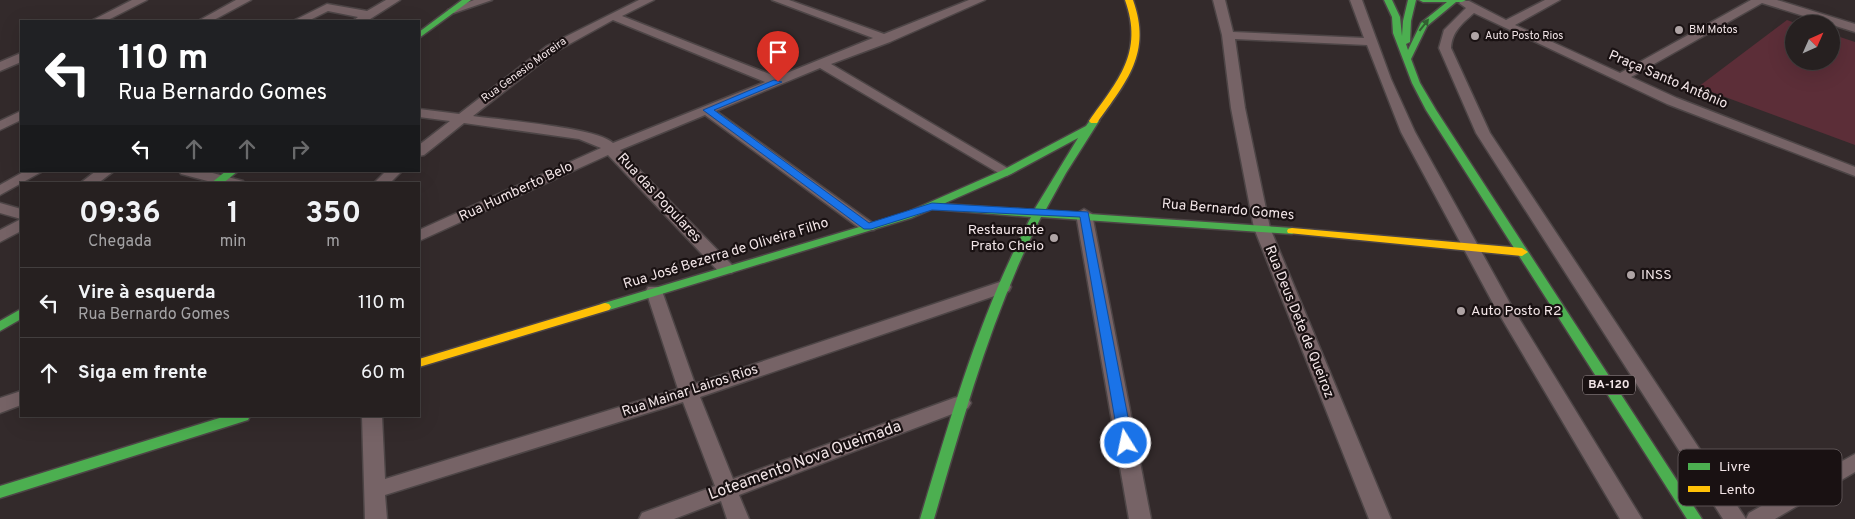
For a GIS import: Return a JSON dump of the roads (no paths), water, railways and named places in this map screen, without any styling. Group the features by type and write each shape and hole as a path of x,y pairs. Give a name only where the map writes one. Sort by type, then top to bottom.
{"main road":[{"path":"420,35 467,0"},
{"name":"Rua José Bezerra de Oliveira Filho","path":"1038,212 1089,128 1109,101 1132,59 1138,26 1136,15 1129,0"},
{"path":"1388,0 1396,17 1397,33 1408,57"},
{"name":"BA-120","path":"1412,0 1406,28 1408,57 1416,83 1431,110 1522,252 1678,491"},
{"path":"1423,0 1462,2"},
{"path":"1408,57 1420,27 1431,16 1462,2"},
{"name":"Rua José Bezerra de Oliveira Filho","path":"420,363 932,206 1007,172 1089,128"},
{"name":"Rua Bernardo Gomes","path":"932,206 1084,214 1522,252"},
{"path":"927,519 961,403 1003,287 1038,212"},
{"path":"0,327 20,314"},
{"path":"0,492 240,417"},
{"name":"BA-120","path":"1688,506 1696,519"}],"street":[{"path":"98,20 141,0"},
{"path":"206,20 245,0"},
{"path":"301,20 327,7 363,18 394,0"},
{"path":"454,10 486,0"},
{"name":"Rua Genesio Moreira","path":"458,119 550,49 612,16 648,0"},
{"path":"778,0 886,39"},
{"path":"420,113 581,134 596,138 612,148 979,0"},
{"name":"Rua Deus Dete de Queiroz","path":"1219,0 1228,35 1238,108 1262,228 1380,519"},
{"path":"1356,0 1408,132 1504,306 1631,519"},
{"path":"1506,25 1554,0"},
{"path":"1620,78 1759,0"},
{"path":"1765,0 1855,28"},
{"path":"1462,2 1445,38 1445,48 1483,133 1689,449"},
{"name":"Praça Santo Antônio","path":"1462,2 1506,25 1672,101 1855,172"},
{"path":"612,16 778,82"},
{"path":"1228,35 1371,42"},
{"path":"0,67 20,57"},
{"path":"822,64 1007,172"},
{"path":"707,110 868,227"},
{"path":"0,126 20,116"},
{"path":"420,151 458,119"},
{"name":"Rua Humberto Belo","path":"422,232 612,148"},
{"name":"Rua das Populares","path":"612,148 726,269"},
{"path":"0,191 34,172"},
{"path":"89,182 105,172"},
{"path":"191,172 223,178"},
{"path":"382,182 394,172"},
{"path":"0,208 20,214"},
{"path":"1084,214 1140,519"},
{"path":"0,236 20,225"},
{"name":"Rua Mainar Lairos Rios","path":"376,490 689,393 1003,287"},
{"path":"654,291 689,393 738,519"},
{"path":"0,406 20,398"},
{"name":"Loteamento Nova Queimada","path":"650,519 961,403"},
{"path":"372,417 376,519"},
{"path":"1842,470 1855,462"},
{"path":"1727,506 1735,519"},
{"path":"1757,519 1779,506"}],"place":[{"name":"BM Motos","path":"1679,30"},
{"name":"Auto Posto Rios","path":"1475,36"},
{"name":"Restaurante Prato Cheio","path":"1054,238"},
{"name":"INSS","path":"1631,275"},
{"name":"Auto Posto R2","path":"1461,311"}]}
